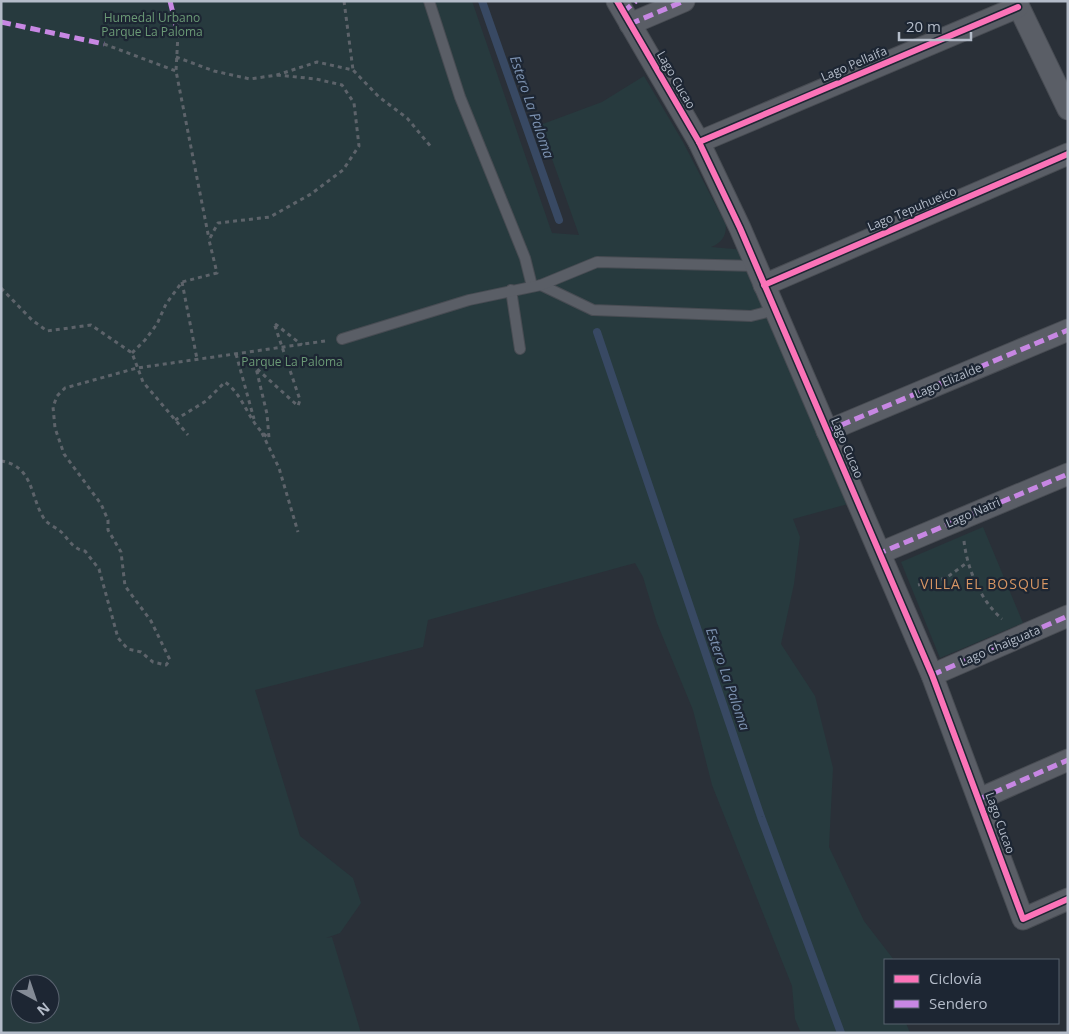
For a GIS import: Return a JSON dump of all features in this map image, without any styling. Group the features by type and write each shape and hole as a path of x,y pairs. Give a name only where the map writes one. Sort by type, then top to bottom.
{"street":[{"path":"626,10 684,1"},
{"path":"1017,4 1068,109"},
{"name":"Lago Pellaifa","path":"699,142 1017,4"},
{"name":"Lago Cucao","path":"626,10 699,142 756,266 892,577 932,675 1023,919 1068,899"},
{"name":"Lago Tepuhueico","path":"764,285 1068,154"},
{"name":"Lago Elizalde","path":"827,431 1068,330"},
{"name":"Lago Natri","path":"880,553 966,515 1068,474"},
{"name":"Lago Chaiguata","path":"932,675 1068,616"},
{"path":"979,799 1068,760"}],"lane":[{"path":"429,1 460,97 536,286 593,310 751,316 775,310"},
{"path":"342,339 469,300 536,286 597,262 756,266"},
{"path":"511,290 520,349"}],"path":[{"path":"344,1 353,70"},
{"path":"132,352 145,340 157,324 166,304 182,282 217,273 176,71 178,34"},
{"path":"104,44 176,71"},
{"path":"176,57 214,71 250,79 277,75 317,62 353,70 378,96 407,118 432,148"},
{"path":"209,240 218,223 270,217 311,194 343,170 359,146 354,103 342,86 316,79 277,75"},
{"path":"182,282 197,359"},
{"path":"1,288 32,320 47,331 91,326 132,352 143,382 188,435"},
{"path":"175,420 206,401 225,382 233,388 262,433 269,438 267,414 256,368 298,406 300,400 274,323 303,345"},
{"path":"1,461 13,463 24,472 37,499 42,516 48,524 63,533 78,550 85,551 98,569 118,638 128,649 141,652 153,662 166,665 170,660 151,621 125,586 121,552 108,530 108,520 101,504 64,454 55,428 53,407 57,396 65,388 137,368 342,339"},
{"path":"236,354 253,416 279,468 298,532"},
{"path":"966,515 963,534 968,562 980,591 993,611 1022,636"},
{"path":"892,577 908,584 918,585 946,578 968,562"}],"green space":[{"name":"Parque La Paloma","path":"1,1 472,1 552,233 579,235 540,125 602,102 644,76 683,142 726,225 722,239 718,244 711,247 745,250 848,504 793,519 800,537 794,584 781,644 815,696 833,768 829,847 864,921 893,959 884,959 884,1024 906,1024 910,1033 801,1033 795,1019 792,986 712,785 693,710 657,623 643,577 635,563 428,620 423,647 255,690 300,836 353,878 361,903 340,933 326,938 332,937 361,1033 1,1033"},
{"path":"983,527 1023,623 940,658 901,562"}],"waterway":[{"name":"Estero La Paloma","path":"482,1 559,220"},
{"name":"Estero La Paloma","path":"597,332 761,817 841,1033"}],"marked path":[{"path":"170,1 178,34"},
{"path":"623,12 636,1"},
{"path":"630,24 684,1"},
{"path":"1,22 104,44"},
{"path":"827,431 1068,330"},
{"path":"881,557 880,553 1068,474"},
{"path":"932,675 1068,616"},
{"path":"979,799 1068,760"}],"cycle path":[{"path":"617,1 699,142 740,228 932,675 1023,919 1068,899"},
{"path":"699,142 1018,7"},
{"path":"764,285 1068,154"}],"district":[{"name":"VILLA EL BOSQUE","path":"985,584"}],"park label":[{"name":"Humedal Urbano Parque La Paloma","path":"152,25"}]}
